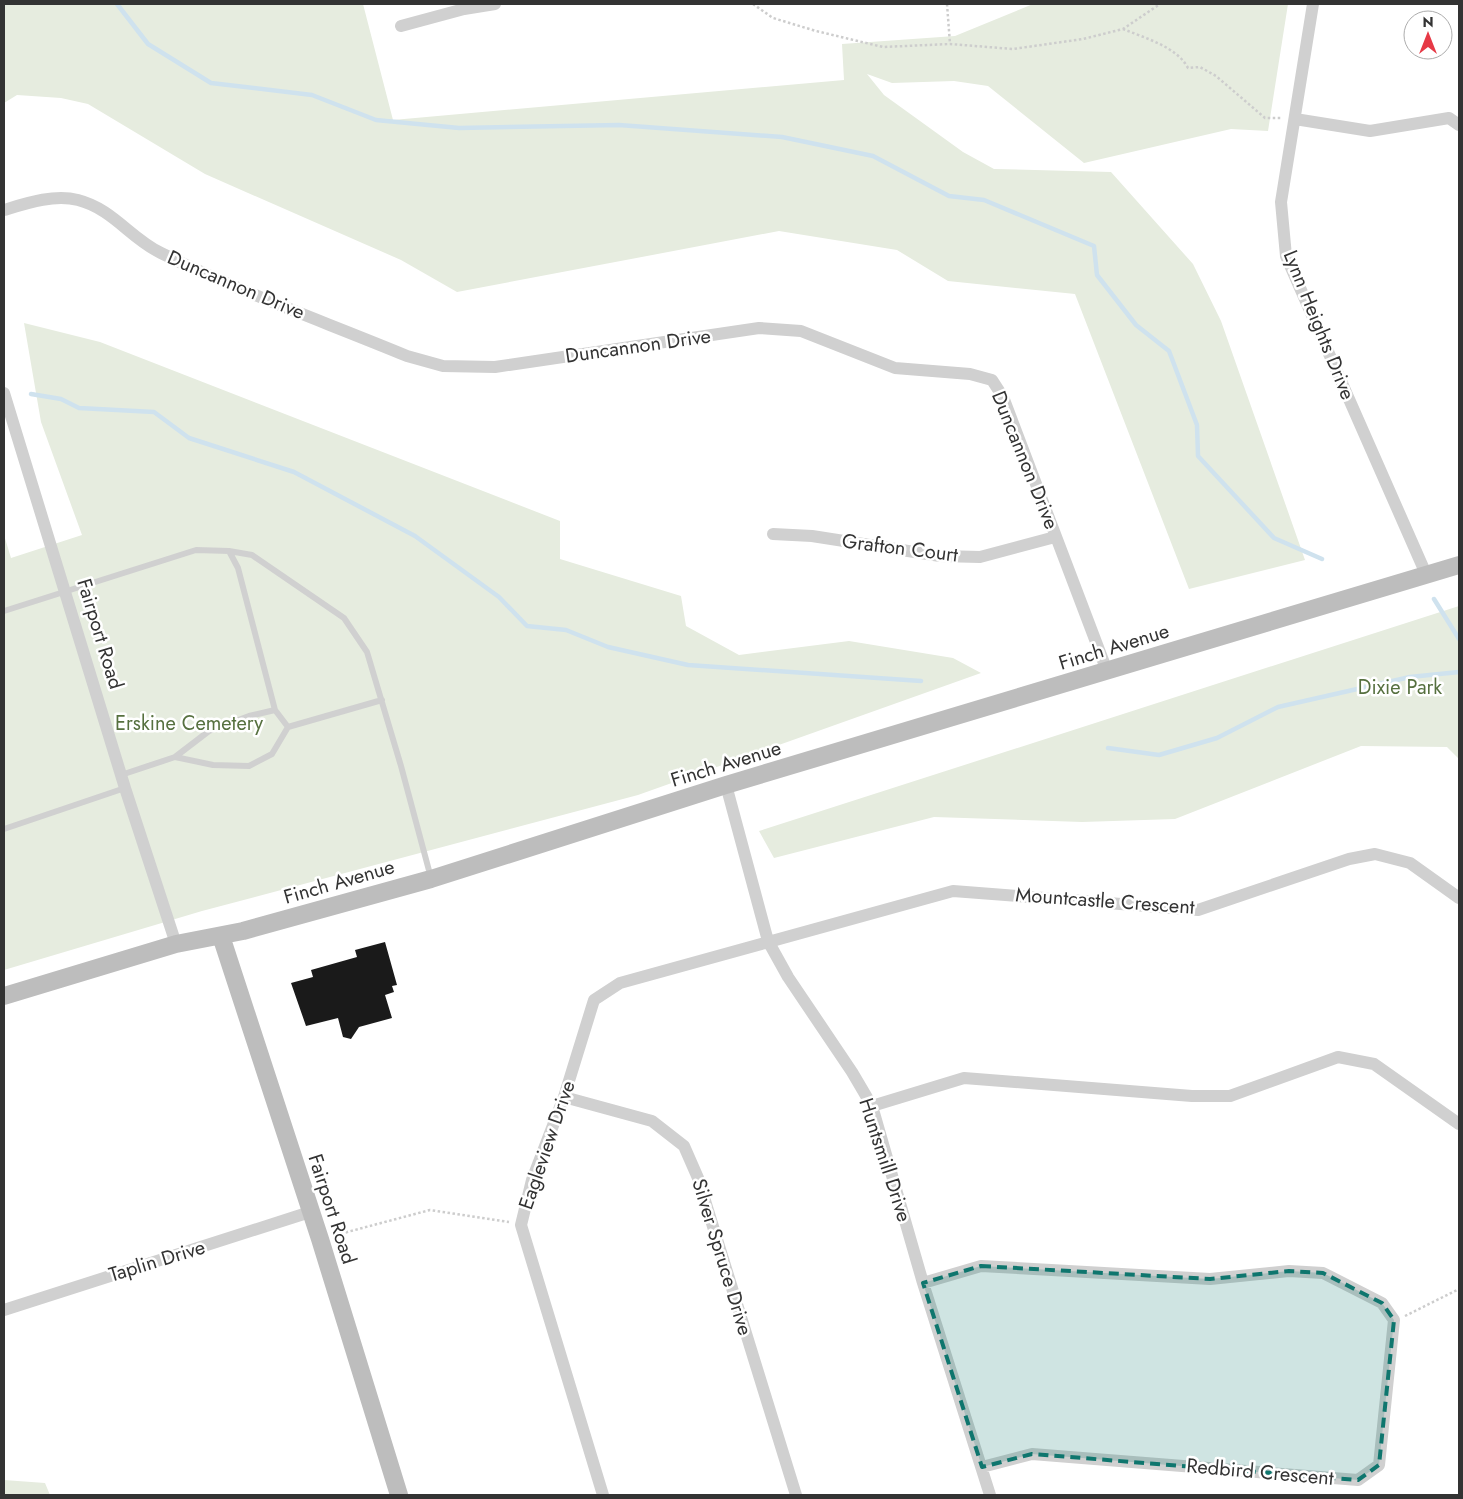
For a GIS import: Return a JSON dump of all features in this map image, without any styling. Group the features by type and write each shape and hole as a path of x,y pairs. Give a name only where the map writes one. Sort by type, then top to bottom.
{"main road":[{"name":"Finch Avenue","path":"4,996 176,944 221,936 431,879 726,786 1459,565"},
{"name":"Fairport Road","path":"221,936 279,1110 399,1495"}],"street":[{"path":"401,26 463,6 495,4"},
{"name":"Lynn Heights Drive","path":"1313,4 1281,202 1286,256 1426,574"},
{"path":"1295,119 1370,131 1449,118 1459,125"},
{"name":"Duncannon Drive","path":"4,210 39,200 77,200 105,210 149,247 194,269 407,356 444,366 495,367 759,328 801,331 895,368 970,374 992,380 1002,397 1107,671"},
{"name":"Fairport Road","path":"4,393 64,593 176,944"},
{"name":"Grafton Court","path":"773,534 812,536 940,556 980,557 1055,536"},
{"name":"Huntsmill Drive","path":"726,786 768,941 788,977 852,1072 872,1106 923,1283 990,1495"},
{"name":"Mountcastle Crescent","path":"768,941 953,891 1198,910 1349,858 1375,854 1410,863 1459,898"},
{"name":"Eagleview Drive","path":"604,1495 521,1225 532,1180 564,1097 594,1000 620,983 768,941"},
{"path":"872,1106 964,1078 1192,1096 1230,1096 1338,1057 1374,1064 1459,1124"},
{"name":"Silver Spruce Drive","path":"564,1097 652,1121 684,1146 698,1178 796,1495"},
{"name":"Taplin Drive","path":"4,1310 310,1212"},
{"path":"923,1283 981,1266 1210,1279 1289,1271 1323,1273 1382,1303 1394,1320"},
{"name":"Redbird Crescent","path":"982,1468 1032,1454 1358,1480 1379,1465 1394,1320"}],"lane":[{"path":"4,611 196,550 229,551 252,555 344,618 367,652 431,879"},
{"path":"229,551 238,568 275,710 288,727"},
{"path":"175,757 213,765 249,766 272,754 288,727 382,700"},
{"path":"121,775 175,757 209,731 249,716 275,710"},
{"path":"4,829 125,788"}],"path":[{"path":"753,4 773,18 816,31 883,46 950,44 1013,49 1083,39 1123,29 1160,4"},
{"path":"947,4 950,44"},
{"path":"1123,29 1161,45 1183,58 1188,68 1200,67 1216,76 1265,118 1295,119"},
{"path":"320,1239 430,1210 521,1225"},
{"path":"1394,1320 1459,1289"}],"highlighted area":[{"path":"981,1266 1210,1279 1289,1271 1323,1273 1382,1303 1394,1320 1379,1465 1358,1480 1032,1454 982,1467 923,1283"}],"green space":[{"path":"4,4 363,4 393,120 844,80 842,44 955,36 1033,4 1288,4 1268,131 1231,129 1084,163 988,86 954,81 892,83 867,74 884,95 963,152 994,169 1111,172 1193,264 1221,321 1305,560 1189,589 1075,294 948,281 897,250 779,231 457,292 401,260 205,174 88,104 61,98 17,95 4,103"},
{"name":"Erskine Cemetery","path":"24,323 100,342 560,521 560,559 681,596 686,626 739,655 849,641 953,658 981,673 638,795 202,911 4,970 4,535 11,558 82,535 41,422"},
{"name":"Dixie Park","path":"1459,606 1459,759 1447,747 1361,746 1175,819 1082,822 934,817 774,858 759,831"},
{"path":"4,1480 45,1483 50,1495 4,1495"}],"building":[{"path":"385,942 397,985 392,986 394,992 385,995 392,1018 359,1027 351,1039 343,1037 338,1018 306,1026 291,983 313,977 311,970 357,957 355,950"}],"waterway":[{"path":"117,4 148,44 211,83 312,95 376,120 459,128 619,125 782,137 873,156 949,196 984,200 1094,246 1097,275 1136,325 1169,351 1197,425 1198,456 1274,538 1322,559"},
{"path":"31,394 61,399 79,408 154,412 189,438 294,472 415,536 499,597 527,626 566,630 608,647 688,665 921,681"},
{"path":"1434,599 1459,639"},
{"path":"1108,748 1159,755 1217,738 1278,707 1410,677 1459,672"}]}
